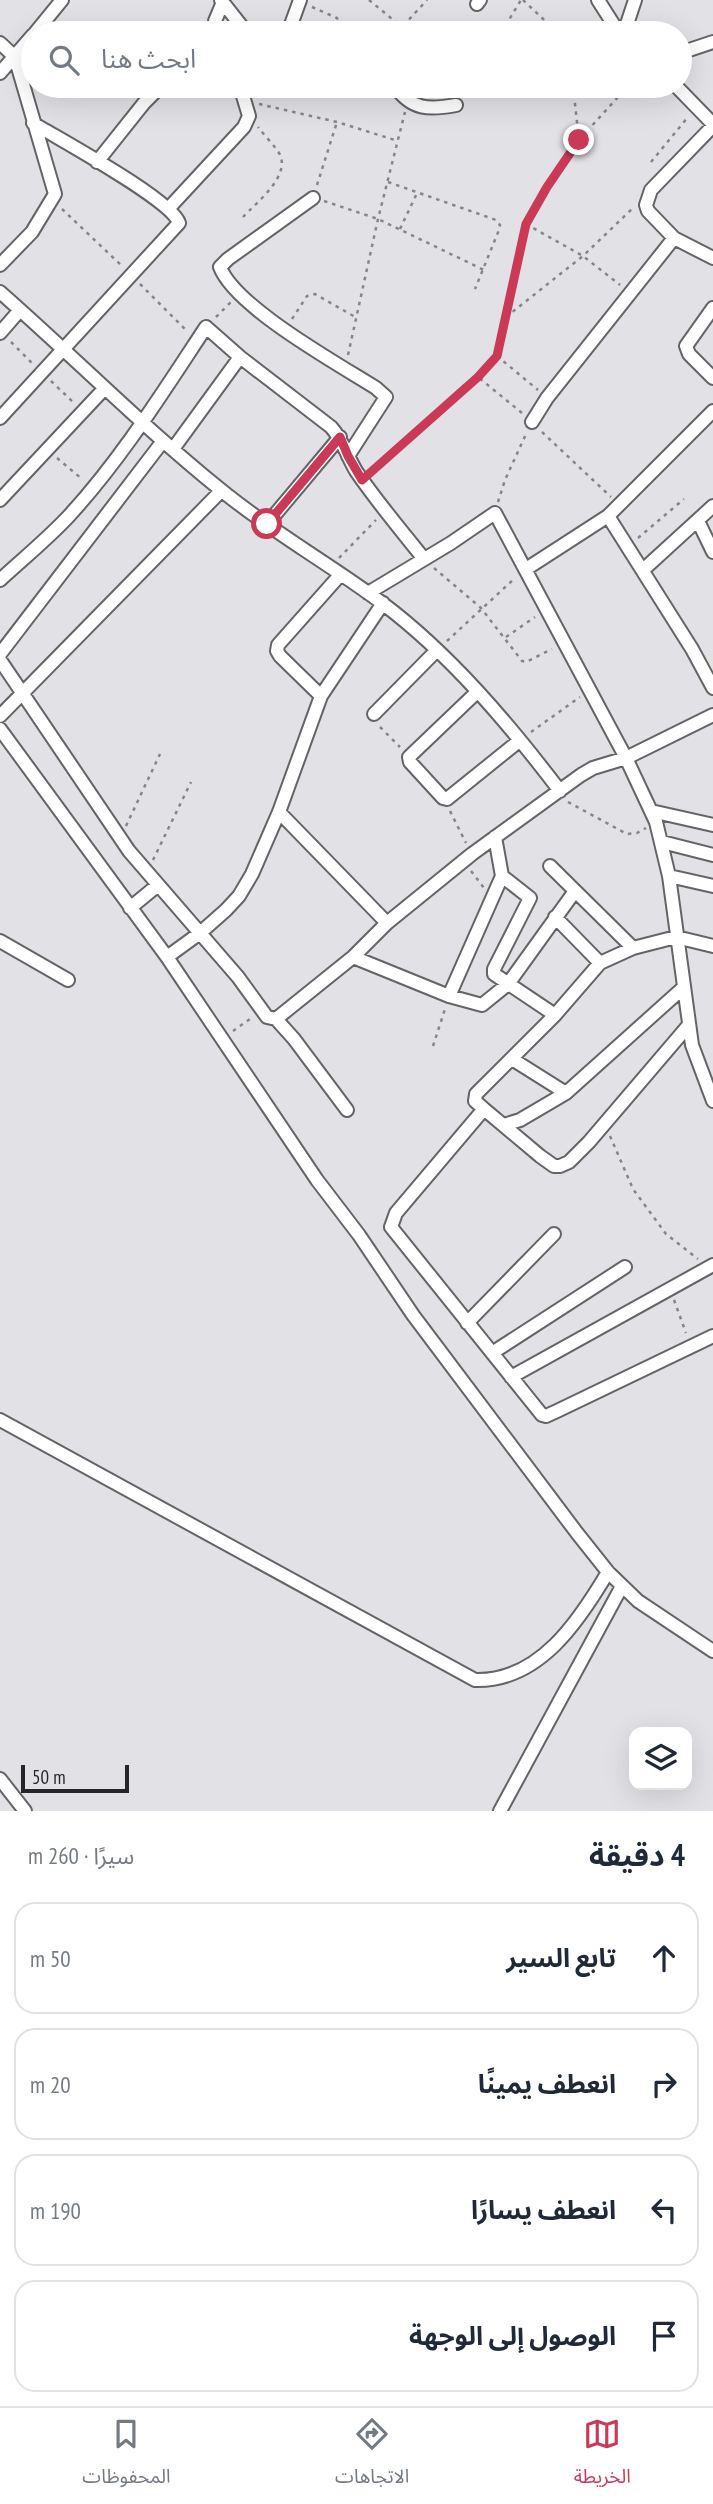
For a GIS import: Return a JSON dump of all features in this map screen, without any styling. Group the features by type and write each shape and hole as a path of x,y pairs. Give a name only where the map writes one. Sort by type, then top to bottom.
{"street":[{"path":"598,0 613,21"},
{"path":"626,21 635,0"},
{"path":"215,21 222,1"},
{"path":"222,1 238,21"},
{"path":"292,21 299,1"},
{"path":"43,21 56,2"},
{"path":"0,43 15,57 21,79"},
{"path":"692,49 713,43"},
{"path":"0,73 21,50"},
{"path":"0,265 33,232 53,200 54,187 26,98"},
{"path":"97,162 149,98"},
{"path":"168,209 244,127 249,116 246,98"},
{"path":"405,98 408,102 427,107 456,105"},
{"path":"688,98 713,125 651,190 646,205 648,211 674,238 713,258"},
{"path":"0,418 178,225 178,218 140,187 33,123"},
{"path":"313,198 222,264 222,272 240,294 285,330 386,397 348,456"},
{"path":"532,422 547,398 674,238"},
{"path":"0,292 104,389 221,491 383,603 437,650 519,741 558,793"},
{"path":"713,308 686,346 689,354 713,379"},
{"path":"0,333 20,310"},
{"path":"0,580 44,541 92,488 142,422 206,327 240,357 331,427 340,437 362,480 424,559"},
{"path":"0,654 240,357"},
{"path":"0,500 104,389"},
{"path":"526,569 608,516 713,411"},
{"path":"267,524 340,437"},
{"path":"0,716 221,491"},
{"path":"643,570 713,506"},
{"path":"368,593 495,513 626,758 654,817 669,876 688,1026 697,1060 713,1101"},
{"path":"608,516 692,649 713,688"},
{"path":"698,521 713,552"},
{"path":"321,696 277,651 278,645 335,571"},
{"path":"167,957 226,911 239,896 252,874 279,812 321,696 383,603"},
{"path":"374,714 437,650"},
{"path":"0,660 120,838 238,977 267,1017 276,1019 294,1039 347,1110"},
{"path":"477,692 409,757 410,762 444,799 449,798 519,741"},
{"path":"276,1019 353,957 387,922 495,837 593,768 626,758 713,715"},
{"path":"0,729 167,957 221,1040 413,1315 608,1572 651,1611 713,1651"},
{"path":"279,812 387,922"},
{"path":"654,817 713,825"},
{"path":"449,996 502,876 495,837"},
{"path":"662,842 713,855"},
{"path":"550,866 633,948"},
{"path":"502,876 530,898 494,969 494,974 555,1015"},
{"path":"669,876 713,886"},
{"path":"130,908 158,885"},
{"path":"353,957 449,996 482,1005 508,984 575,891"},
{"path":"555,916 600,963"},
{"path":"688,1026 569,1162 560,1166 554,1166 540,1156 475,1101 476,1094 555,1015 600,963 633,948 676,937 713,946"},
{"path":"0,941 68,980"},
{"path":"504,1125 520,1121 566,1093 683,988"},
{"path":"512,1059 566,1093"},
{"path":"484,1109 396,1213 391,1223 393,1231 540,1413 546,1416 713,1336"},
{"path":"467,1322 554,1234"},
{"path":"492,1353 625,1266"},
{"path":"511,1377 711,1266"},
{"path":"0,1420 475,1681 495,1681 511,1676 544,1654 567,1633 590,1603 608,1572"},
{"path":"500,1811 622,1586"},
{"path":"0,1779 25,1811"}],"path":[{"path":"369,0 395,21"},
{"path":"408,21 427,0"},
{"path":"509,21 522,0 545,21"},
{"path":"299,1 338,21"},
{"path":"574,98 579,140"},
{"path":"362,480 478,377 497,356 526,224 579,140 617,98"},
{"path":"247,102 338,122 398,141"},
{"path":"344,367 408,102"},
{"path":"650,162 697,107"},
{"path":"243,217 281,172 281,155 249,116"},
{"path":"338,122 313,198 378,219 484,270"},
{"path":"388,182 496,220 500,225 499,230 474,289"},
{"path":"506,318 583,256 651,190"},
{"path":"400,229 418,191"},
{"path":"53,200 197,341"},
{"path":"526,224 583,256 630,293"},
{"path":"206,327 240,294"},
{"path":"285,330 307,296 315,294 357,318"},
{"path":"0,333 83,412"},
{"path":"497,356 547,398"},
{"path":"478,377 532,422 619,504"},
{"path":"495,513 505,480 532,422"},
{"path":"47,449 92,488"},
{"path":"628,547 684,499"},
{"path":"335,571 386,511"},
{"path":"424,559 481,608 519,659 526,662 563,643"},
{"path":"437,650 526,569"},
{"path":"504,638 547,610"},
{"path":"519,741 588,691"},
{"path":"374,714 374,721 409,757"},
{"path":"120,838 160,754"},
{"path":"147,873 191,782"},
{"path":"558,793 627,834 637,833 654,817"},
{"path":"444,799 468,858 492,899"},
{"path":"433,1046 449,996"},
{"path":"221,1040 261,1010"},
{"path":"604,1123 633,1189 666,1234 711,1266"},
{"path":"671,1290 691,1346"}],"route":[{"path":"267,524 340,437 362,480 478,377 497,356 526,224 579,140"}]}
